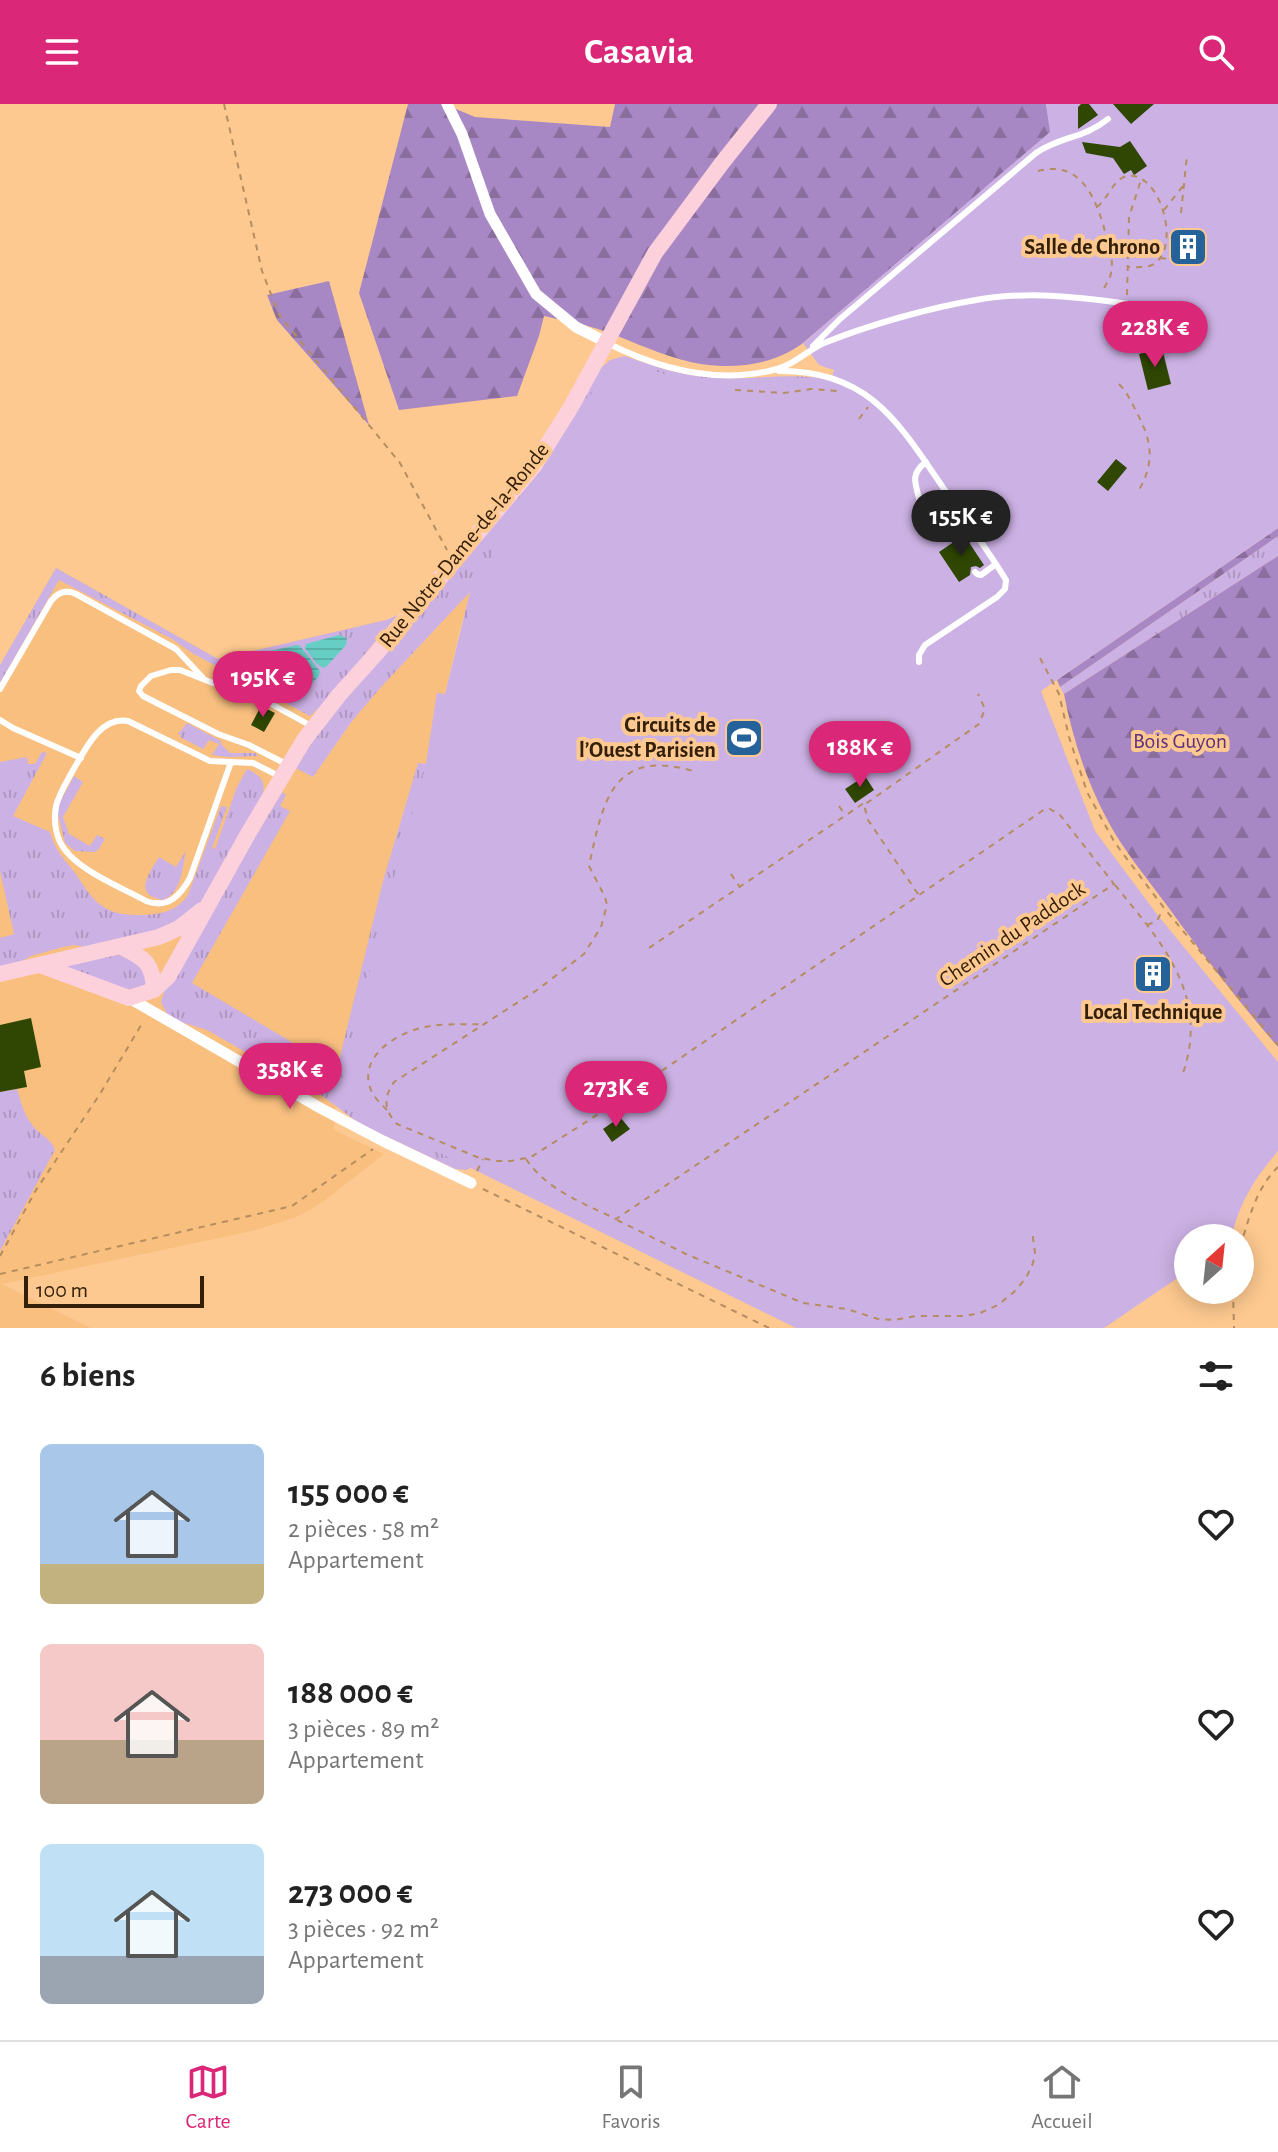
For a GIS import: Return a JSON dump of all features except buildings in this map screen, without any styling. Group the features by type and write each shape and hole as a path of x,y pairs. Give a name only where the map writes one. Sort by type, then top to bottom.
{"main road":[{"name":"Rue Notre-Dame-de-la-Ronde","path":"154,990 176,966 284,771 313,727 534,466 571,407 655,253 769,104"},
{"name":"Rue Notre-Dame-de-la-Ronde","path":"0,974 159,937 179,928 209,903"},
{"path":"40,965 129,998 154,990 149,965 122,947"}],"street":[{"path":"451,106 490,214 536,294 576,327 606,342"},
{"path":"129,998 310,1102 471,1183"}],"lane":[{"path":"763,372 789,364 811,349 840,319 1036,153 1052,143 1087,133 1108,119"},
{"path":"811,349 874,326 976,300 1022,295 1058,296 1175,310"},
{"path":"606,342 649,362 679,371 722,375 763,372 820,375 853,387 891,416 1007,582 1003,592 925,645 919,662"},
{"path":"920,502 915,475 926,462"},
{"path":"975,572 981,575 996,564"},
{"path":"0,689 51,601 66,591 176,649 205,681"},
{"path":"284,771 249,745 218,734 143,696 139,691 143,683 151,676 171,670 185,672 205,681 239,686 313,727"},
{"path":"0,720 81,758"},
{"path":"231,762 190,878 177,898 158,904 146,901 87,869 69,856 59,841 55,823 57,803 98,732 111,723 122,720 210,761 253,763 284,771"}],"path":[{"path":"224,104 262,271 279,315 400,463 453,562"},
{"path":"1181,213 1187,155"},
{"path":"1038,171 1055,168 1074,175 1086,187 1097,207 1106,233 1112,267 1096,301"},
{"path":"1097,207 1120,180 1131,176 1141,179 1154,191 1163,211 1166,247 1160,258 1150,266 1127,267"},
{"path":"1127,304 1129,217 1141,179"},
{"path":"1163,211 1183,185"},
{"path":"1160,258 1198,262"},
{"path":"1119,384 1126,391 1149,440 1148,466 1139,490"},
{"path":"735,390 784,393 811,389 841,391 853,387"},
{"path":"859,419 873,400"},
{"path":"1040,658 1059,694 1074,751 1094,805 1115,843 1164,908 1278,1045"},
{"path":"649,948 979,724 985,709 978,694"},
{"path":"693,771 655,764 634,770 613,789 601,814 589,866 607,905 595,938 578,960 537,990 394,1082 388,1091 386,1105 389,1116 397,1124 483,1158 496,1161 526,1159 554,1188 686,1254 803,1303 847,1309 878,1319 965,1316 998,1305 1026,1278 1033,1263 1032,1230"},
{"path":"865,802 868,820 919,895"},
{"path":"839,806 845,816"},
{"name":"Chemin du Paddock","path":"526,1159 600,1113 1041,811 1050,809 1060,815 1114,884 616,1219"},
{"path":"731,874 740,887"},
{"path":"1114,884 1147,925 1178,973 1191,1024 1191,1041 1182,1076"},
{"path":"1147,925 1157,921 1164,908"},
{"path":"0,1256 36,1190 115,1070 150,1010"},
{"path":"388,1111 377,1100 368,1083 370,1068 382,1049 416,1029 444,1024 483,1024"},
{"path":"574,1067 600,1113"},
{"path":"0,1274 292,1206 383,1141"},
{"path":"483,1158 471,1183 769,1328"},
{"path":"1248,1224 1257,1197 1270,1174 1278,1167"},
{"path":"1233,1304 1234,1328"}],"shaded area":[{"path":"56,568 218,659 386,620 312,709 328,717 297,767 313,777 352,721 471,591 445,694 437,694 426,765 419,763 397,832 337,1070 334,1130 384,1154 324,1201 301,1215 281,1222 252,1231 2,1284 91,1328 0,1328 0,665"}],"green space":[{"path":"408,104 444,104 475,117 610,127 615,104 1046,104 1051,132 790,352 743,365 694,363 591,327 544,316 517,396 399,410 359,293"},
{"name":"Circuits de l’Ouest Parisien","path":"1046,104 1278,104 1278,528 1041,691 1095,831 1156,913 1278,1062 1278,1151 1249,1192 1235,1224 1174,1224 1174,1280 1104,1328 796,1328 361,1114 340,1093 385,908 426,765 437,693 449,695 466,624 506,517 563,441 607,367 615,362 627,361 669,376 705,381 786,377 831,381 834,370 819,365 803,343 1050,132"},
{"path":"329,281 369,425 277,320 267,295"},
{"path":"625,356 697,376 807,377 835,381 472,1167 455,1169 360,1124 321,1095 207,1030 178,1021 167,1014 161,1002 165,988 282,792 286,795 280,806 290,811 192,983 337,1069 383,881 418,763 426,764 437,693 445,694 470,592 352,721 313,777 296,768 317,734 601,368 610,360"},
{"path":"1278,528 1278,536 1060,687 1057,680"},
{"path":"1278,536 1278,556 1064,694 1060,687"},
{"name":"Bois Guyon","path":"1278,556 1278,1047 1215,970 1121,843 1085,771 1064,694"},
{"path":"56,568 218,659 398,615 310,716 59,580 0,683 0,665"},
{"path":"187,723 221,741 230,753 255,753 258,756 212,755 219,744 209,740 203,749 180,737 178,734"},
{"path":"42,752 47,753 13,816 50,832 59,852 96,901 121,914 158,914 180,904 188,895 221,806 227,807 212,848 215,849 237,787 247,769 261,780 263,793 259,805 202,901 169,928 89,948 75,945 63,947 0,969 0,938 14,934 0,871 0,762 27,757 28,764 35,764"},
{"path":"74,776 83,782 63,817 69,834 90,846 97,835 105,839 94,852 75,851 65,843 58,806"},
{"path":"186,851 174,892 163,900 148,894 146,883 159,857 176,867"},
{"path":"116,955 140,963 147,983 145,986 126,990 67,969 64,963"},
{"path":"17,1089 30,1122 55,1150 0,1251 0,1092"}],"water":[{"path":"339,635 347,638 346,645 323,668 305,648 306,644"},
{"path":"297,645 320,671 303,693 249,660 253,655"}],"place":[{"name":"Salle de Chrono","path":"1188,247"},
{"name":"Circuits de l’Ouest Parisien","path":"744,738"},
{"name":"Local Technique","path":"1153,974"}]}
